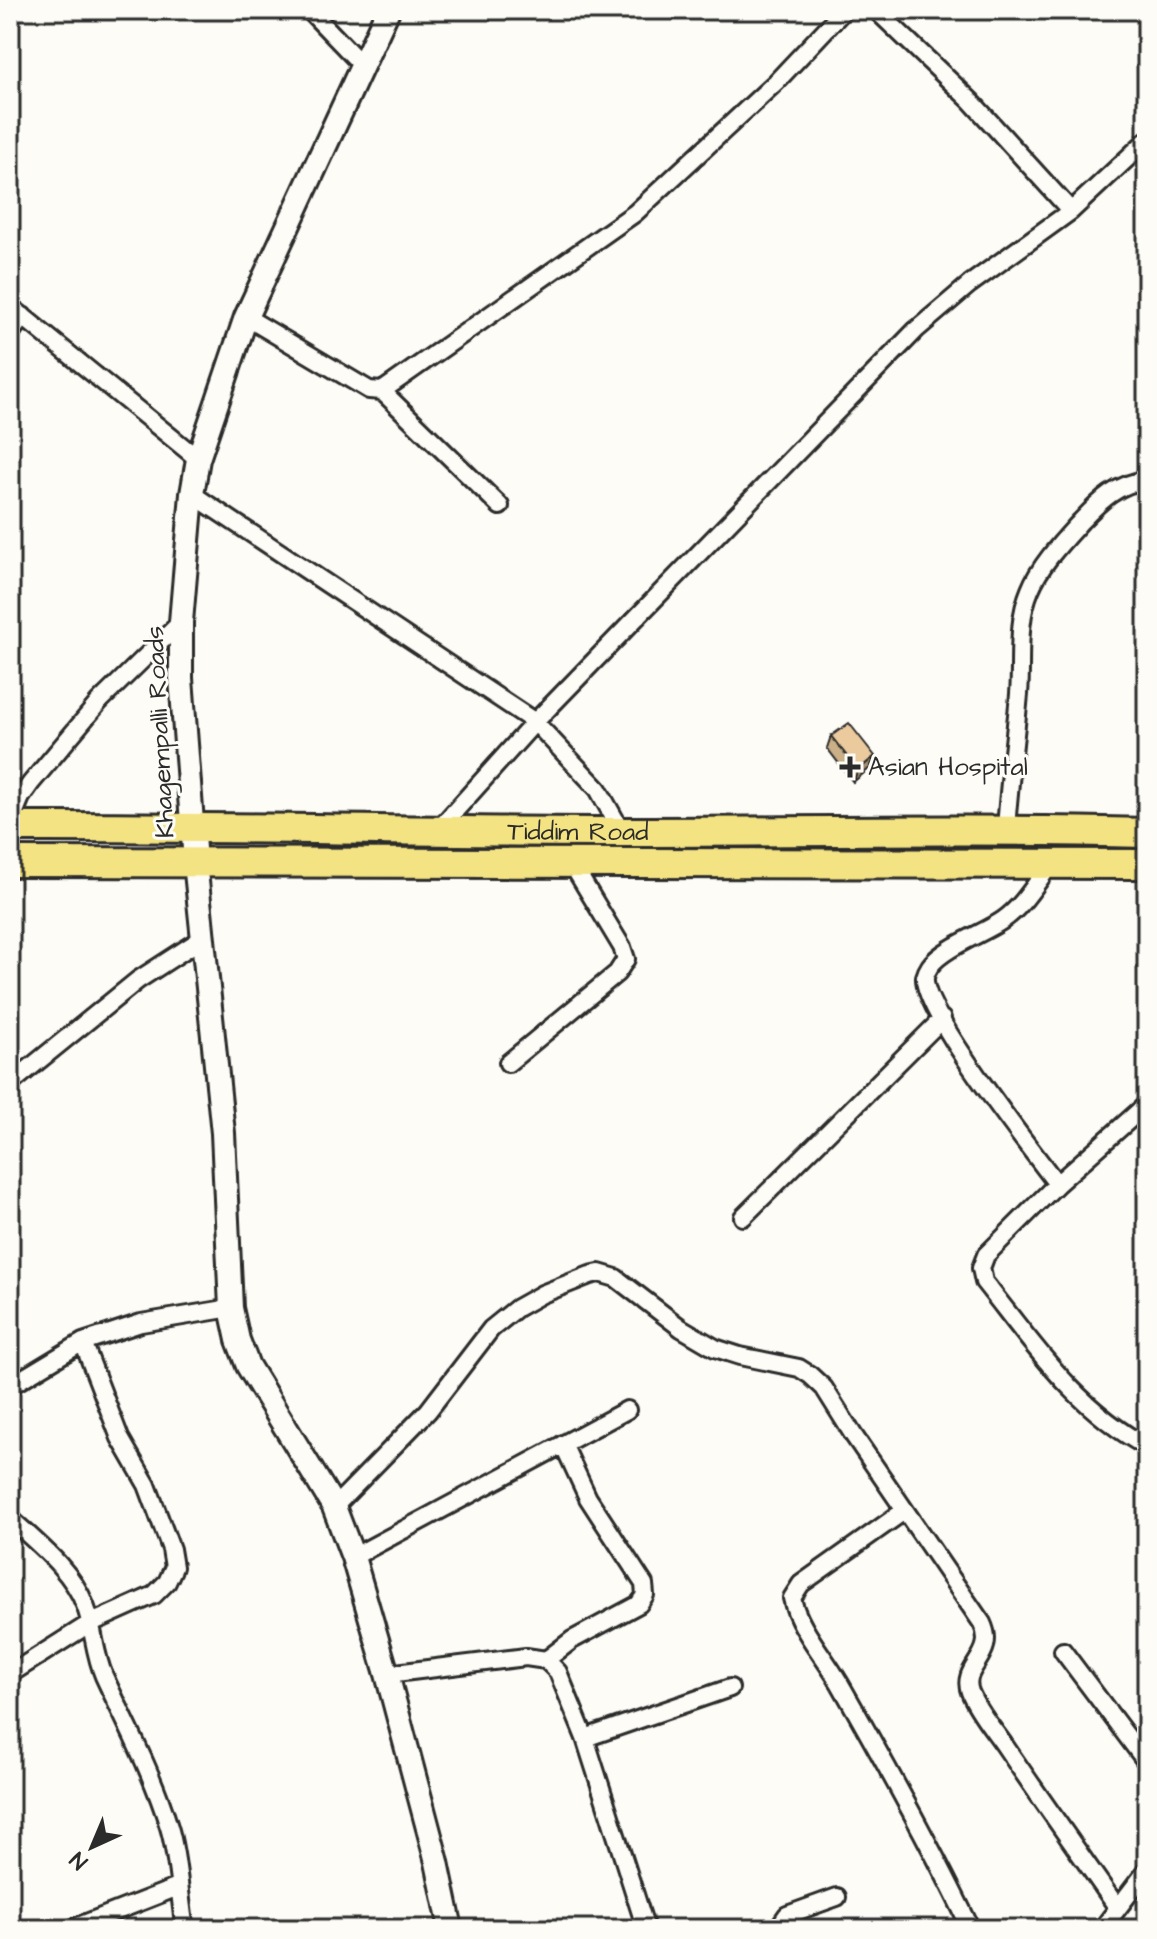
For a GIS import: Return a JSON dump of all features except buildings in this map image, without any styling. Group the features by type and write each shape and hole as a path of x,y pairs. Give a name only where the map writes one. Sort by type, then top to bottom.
{"highway":[{"name":"Tiddim Road","path":"10,825 622,832 1006,829 1147,833"},
{"name":"Tiddim Road","path":"10,862 1147,864"}],"street":[{"path":"309,10 362,65"},
{"name":"Khagempalli Roads","path":"388,10 246,317 198,459 181,622 181,678 195,862 223,1133 231,1308 248,1366 334,1507 353,1557 437,1862 451,1929"},
{"path":"246,317 369,390 382,391 635,213 776,82 844,10"},
{"path":"876,10 971,101 1071,211"},
{"path":"437,831 535,722 916,330 970,284 1071,211 1144,150"},
{"path":"10,334 16,311 198,459"},
{"path":"382,391 500,506"},
{"path":"1006,829 1019,697 1023,610 1029,591 1066,537 1099,502 1128,484 1147,480"},
{"path":"192,494 535,722 598,789 622,832"},
{"path":"10,825 21,797 31,783 99,702 181,622"},
{"path":"508,1063 625,963 622,947 572,864"},
{"path":"1051,864 1013,913 931,966 925,977 927,990 942,1019 975,1073 1057,1184"},
{"path":"10,1084 138,980 203,938"},
{"path":"743,1217 942,1019"},
{"path":"1147,1104 1057,1184 986,1255 981,1268 984,1282 1065,1384 1092,1411 1147,1447"},
{"path":"334,1507 428,1411 474,1348 498,1323 542,1294 599,1273 616,1278 681,1328 706,1343 740,1356 799,1368 824,1388 987,1633 987,1645 968,1681 970,1692 1117,1907"},
{"path":"10,1386 83,1342 141,1323 231,1308"},
{"path":"10,1674 89,1624 154,1595 167,1582 174,1567 171,1549 147,1485 110,1416 83,1342"},
{"path":"353,1557 627,1410"},
{"path":"546,1660 572,1640 639,1604 645,1595 644,1584 588,1498 563,1444"},
{"path":"904,1511 801,1584 792,1598 802,1623 833,1671 898,1787 971,1929"},
{"path":"10,1518 50,1555 71,1581 86,1607 103,1674 136,1739 168,1825 176,1854 185,1929"},
{"path":"1063,1651 1147,1763"},
{"path":"387,1674 526,1657 546,1660 558,1672 585,1738 646,1929"},
{"path":"585,1738 730,1688"},
{"path":"1102,1929 1147,1870"},
{"path":"71,1929 178,1887"},
{"path":"780,1929 787,1915 837,1897"}],"place":[{"name":"Asian Hospital","path":"850,767"}]}
